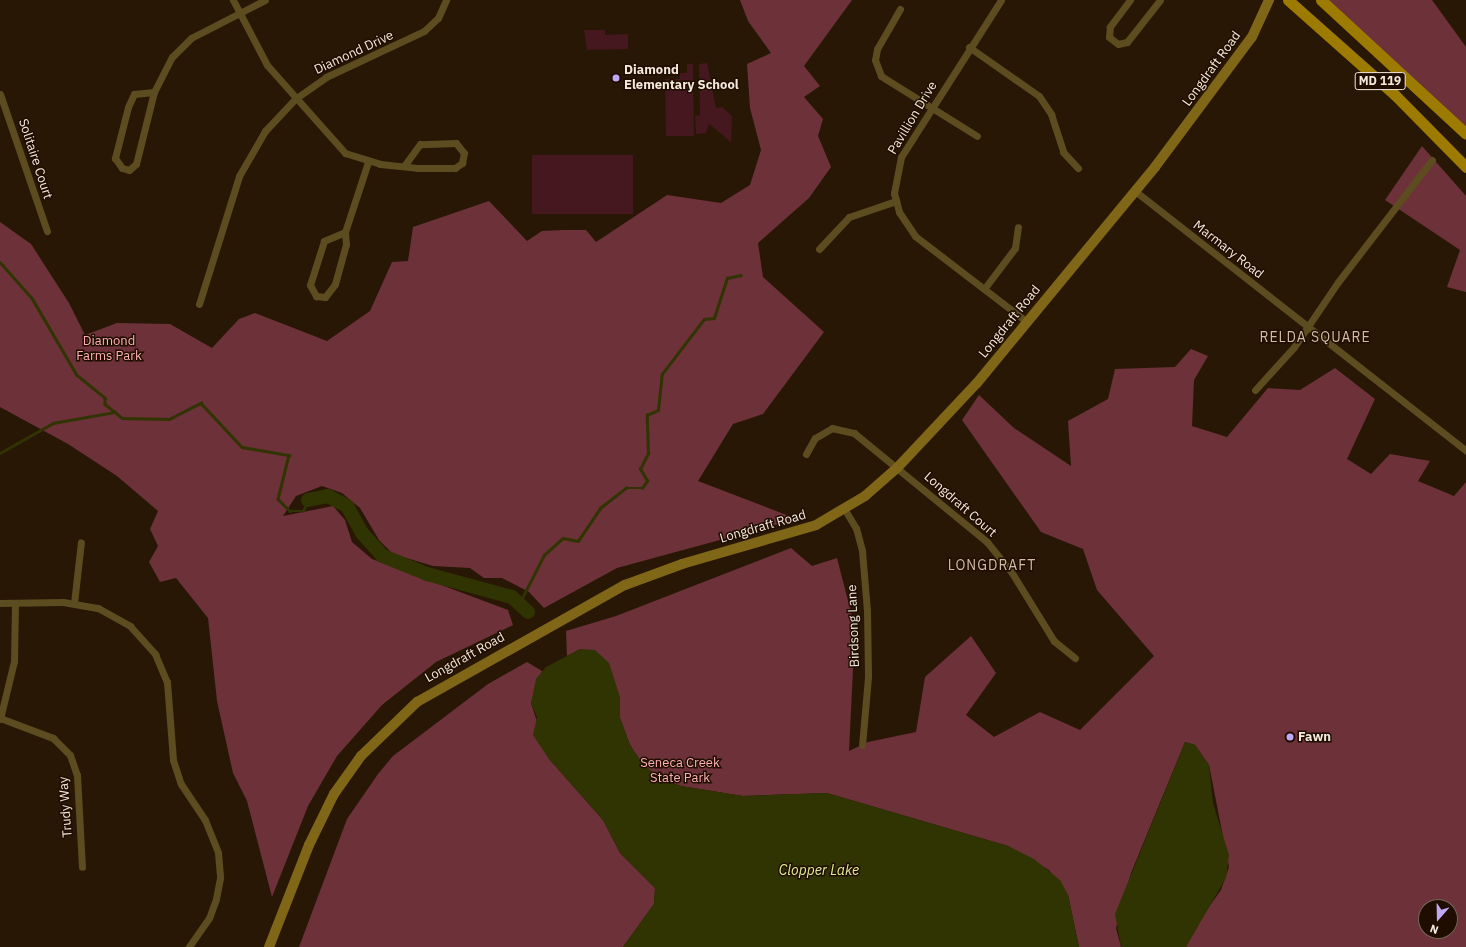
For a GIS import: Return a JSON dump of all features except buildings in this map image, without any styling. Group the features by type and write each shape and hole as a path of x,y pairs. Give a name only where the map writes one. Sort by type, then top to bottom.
{"main road":[{"name":"MD 119","path":"1288,0 1395,94 1466,167"},
{"name":"MD 119","path":"1321,0 1466,134"}],"street":[{"path":"233,0 267,65 295,99 345,153 368,162 404,166 455,168 462,163 464,153 456,143 420,144 404,166"},
{"path":"154,92 134,94 128,107 115,158 122,168 129,170 136,164 154,92 168,63 184,44 265,0"},
{"name":"Diamond Drive","path":"199,304 248,156 265,131 295,99 326,77 424,31 438,18 446,0"},
{"name":"Pavillion Drive","path":"1001,0 969,48 902,157 895,182 896,201 904,223 915,236 1027,322"},
{"path":"1130,0 1110,27 1109,37 1118,44 1127,42 1160,0"},
{"name":"Longdraft Road","path":"269,947 309,844 334,794 361,756 417,702 625,585 682,564 796,533 845,510 898,468 977,383 1135,191 1252,37 1269,0"},
{"path":"900,9 877,49 875,60 881,76 978,136"},
{"path":"969,48 1039,96 1051,114 1063,152 1078,168"},
{"name":"Solitaire Court","path":"0,94 47,231"},
{"path":"1256,390 1307,328 1432,160"},
{"path":"345,232 324,241 310,284 316,296 325,297 335,284 346,244 345,232 368,162"},
{"name":"Marmary Road","path":"1135,191 1307,328 1466,451"},
{"path":"819,249 849,218 896,201"},
{"path":"984,289 1015,248 1018,227"},
{"name":"Longdraft Court","path":"806,454 815,438 832,428 854,433 987,542 1012,573 1054,640 1075,658"},
{"name":"Birdsong Lane","path":"845,510 856,528 862,551 867,610 868,677 862,745"},
{"path":"74,603 81,542"},
{"path":"0,603 74,603 110,613 130,626 155,654 167,682 173,760 181,784 213,837 220,878 209,918 189,947"},
{"path":"0,718 14,661 15,603"},
{"name":"Trudy Way","path":"0,718 53,738 70,755 77,775 82,867"}],"shaded area":[{"path":"584,30 605,30 605,35 628,34 628,49 587,50"},
{"path":"707,63 716,108 722,107 732,116 731,142 709,124 706,133 696,134 695,116 700,115 699,64"},
{"path":"687,64 693,64 694,136 666,136 665,79 680,79 680,73 687,73"},
{"path":"532,155 633,155 633,214 532,214"}],"green space":[{"name":"Diamond Farms Park","path":"740,0 852,0 804,66 820,86 804,97 823,119 818,136 831,167 809,198 758,243 763,277 824,332 763,414 733,424 698,481 797,519 617,568 544,608 529,592 502,578 484,578 470,568 433,566 393,554 379,540 360,508 342,493 322,486 296,496 283,516 333,506 345,520 352,542 372,559 508,610 513,625 436,662 382,705 337,756 308,806 272,897 247,801 233,773 217,701 208,618 176,578 160,582 149,562 158,546 150,529 158,511 117,476 68,444 0,407 0,222 31,244 69,303 85,335 117,323 170,324 212,348 239,319 255,313 327,341 370,311 392,262 408,261 413,227 489,201 527,241 542,231 586,230 596,242 667,195 721,203 750,185 761,150 750,108 747,64 771,53 748,21"},
{"path":"1321,0 1432,0 1466,47 1466,136"},
{"path":"1422,146 1466,196 1466,292 1447,287 1460,250 1385,200"},
{"name":"Seneca Creek State Park","path":"1191,349 1208,356 1194,380 1192,426 1227,437 1268,388 1300,390 1335,368 1375,399 1347,459 1371,474 1390,454 1430,461 1418,481 1454,496 1466,482 1466,947 1186,947 1194,928 1221,890 1229,867 1209,765 1195,745 1185,742 1131,873 1116,928 1121,947 1079,947 1068,895 1049,870 1008,846 827,793 743,796 681,786 660,779 642,763 630,745 620,718 620,697 580,649 567,656 566,631 616,616 791,548 812,566 837,558 855,628 849,751 868,742 916,732 925,677 971,636 996,673 966,715 994,737 1040,712 1080,730 1154,656 1097,590 1083,549 1041,532 962,420 979,395 1014,428 1071,466 1068,421 1108,399 1115,369 1175,367"},
{"path":"527,662 542,671 531,703 549,759 603,820 620,853 655,888 654,904 623,947 299,947 347,819 378,774 393,756 488,684"}],"water":[{"name":"Clopper Lake","path":"580,649 595,650 609,663 620,697 620,718 630,745 642,763 660,779 681,786 743,796 827,793 1008,846 1034,859 1060,880 1068,895 1079,947 623,947 654,904 655,888 620,853 603,820 549,759 533,735 537,717 531,703 536,679 546,667"},
{"path":"1185,742 1195,745 1209,765 1213,803 1229,855 1226,878 1186,947 1121,947 1115,914"}],"waterway":[{"path":"0,262 32,298 77,375 105,398 105,404 122,418 169,419 201,403 242,447 289,455 278,499 290,511 303,511 308,500"},
{"path":"519,604 544,555 563,538 578,541 600,508 626,488 642,488 647,481 640,469 648,453 647,415 658,410 662,374 704,319 714,318 727,278 741,275"},
{"path":"0,453 53,423 115,412"},
{"path":"308,500 328,496 347,506 362,533 383,556 427,574 512,597 528,612"}],"place":[{"name":"Diamond Elementary School","path":"616,78"},
{"name":"Fawn","path":"1290,737"}],"district":[{"name":"RELDA SQUARE","path":"1315,337"},
{"name":"LONGDRAFT","path":"992,565"}]}
